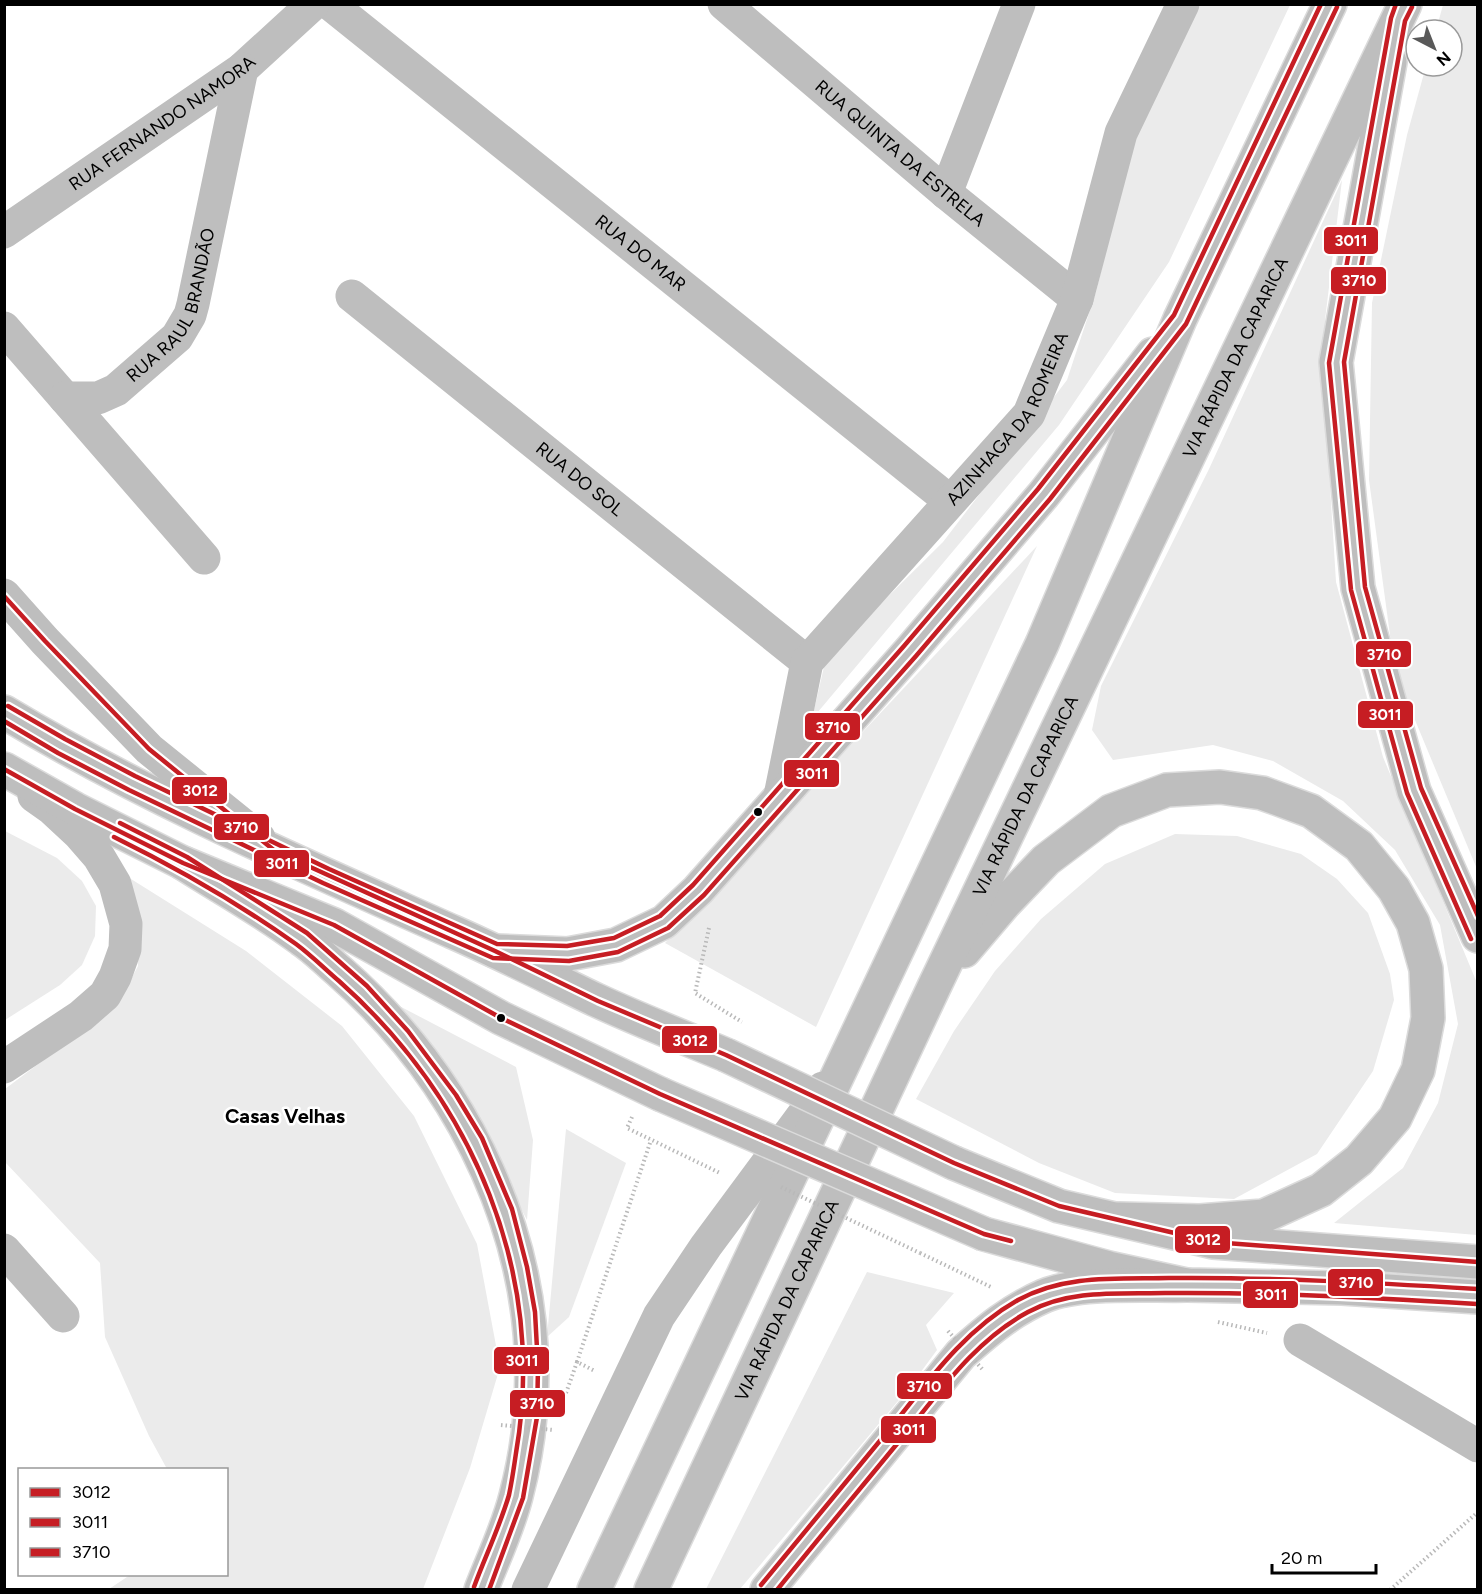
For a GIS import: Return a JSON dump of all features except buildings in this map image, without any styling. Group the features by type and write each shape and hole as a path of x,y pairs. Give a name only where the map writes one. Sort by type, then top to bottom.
{"main road":[{"name":"RUA FERNANDO NAMORA","path":"4,232 242,69 313,4"},
{"name":"RUA DO MAR","path":"330,4 950,501"},
{"name":"RUA QUINTA DA ESTRELA","path":"724,4 946,193 1077,299"},
{"path":"946,193 1018,4"},
{"name":"AZINHAGA DA ROMEIRA","path":"807,662 1029,414 1077,299 1121,133 1183,4"},
{"path":"594,1590 1042,644 1180,319 1330,4"},
{"path":"1401,12 1336,362 1358,588 1414,791 1478,936"},
{"name":"VIA RÁPIDA DA CAPARICA","path":"651,1590 934,987 1401,12"},
{"name":"RUA RAUL BRANDÃO","path":"64,398 98,398 116,390 177,337 184,328 193,304 242,69"},
{"name":"RUA DO SOL","path":"352,296 807,662"},
{"path":"495,951 568,954 616,945 663,922 698,890 910,651 1044,494 1180,319"},
{"path":"4,328 204,558"},
{"path":"4,595 149,749 275,851"},
{"path":"780,796 807,662"},
{"path":"4,712 61,746 132,783 275,851 495,951 598,1001 726,1055 954,1162 1059,1206 1213,1242 1478,1262"},
{"path":"4,769 75,809 183,863 334,925 501,1018 660,1094 984,1234 1099,1265 1187,1285"},
{"path":"4,775 51,808 79,834 99,857 116,884 126,924 125,949 115,977 105,995 81,1016 4,1067"},
{"path":"934,987 1004,904 1046,860 1111,811 1167,790 1220,787 1262,793 1311,811 1359,846 1394,889 1413,924 1426,969 1428,1018 1418,1070 1395,1118 1359,1160 1321,1190 1264,1216 1200,1221 1119,1219"},
{"path":"183,863 302,939 362,992 403,1035 450,1099 470,1133 505,1211 528,1312 531,1367 530,1416 516,1497 481,1590"},
{"path":"528,1590 659,1316 706,1246 846,1058"},
{"path":"4,1250 63,1316"},
{"path":"767,1590 960,1354 997,1322 1046,1296 1078,1288 1187,1285 1342,1288 1478,1297"},
{"path":"1300,1340 1478,1446"}],"path":[{"path":"627,1128 722,1173"},
{"path":"565,1396 651,1140"},
{"path":"920,1253 994,1289"},
{"path":"1216,1322 1300,1340"},
{"path":"948,1331 984,1371"},
{"path":"577,1362 605,1375"},
{"path":"501,1425 554,1430 558,1419"},
{"path":"1390,1590 1478,1512"}],"shaded area":[{"path":"1200,5 1290,5 1169,262 1059,425 812,719 826,658 943,542 1067,380 1096,292 1137,125"},
{"path":"1443,5 1477,5 1477,869 1395,672 1369,480 1372,303 1407,135 1423,78 1464,78 1464,18 1439,18"},
{"path":"1342,180 1325,320 1326,422 1336,582 1383,757 1477,983 1477,1235 1334,1223 1403,1168 1438,1103 1458,1024 1440,925 1395,850 1343,801 1273,761 1213,745 1113,760 1092,730 1101,686 1209,469"},
{"path":"1037,546 816,1027 665,943"},
{"path":"5,831 57,858 82,881 96,906 95,936 82,965 60,985 5,1020"},
{"path":"1175,834 1237,836 1301,854 1337,879 1368,913 1390,974 1394,1000 1373,1071 1317,1154 1234,1199 1115,1193 1039,1163 916,1099 954,1031 995,971 1041,919 1105,864"},
{"path":"131,879 246,951 342,1026 414,1116 477,1244 500,1367 470,1468 423,1589 109,1589 128,1576 228,1576 228,1468 166,1468 149,1436 105,1337 100,1263 5,1162 5,1089 118,1004 138,966"},
{"path":"386,999 516,1067 533,1140 527,1220 458,1090"},
{"path":"566,1129 626,1163 569,1317 547,1337"},
{"path":"867,1272 954,1293 926,1325 937,1350 909,1388 740,1589 706,1589"}],"transit line":[{"name":"3710","path":"8,706 135,776 329,869 497,944 567,946 614,938 660,916 693,885 904,646 1038,489 1174,315 1321,4"},
{"name":"3011","path":"1396,4 1391,18 1329,363 1351,590 1407,793 1471,939"},
{"name":"3011","path":"4,721 58,753 129,790 323,883 493,958 569,961 618,952 668,928 704,895 916,656 1050,499 1186,324 1337,7"},
{"name":"3710","path":"1412,7 1405,21 1344,362 1365,587 1421,788 1478,916"},
{"name":"3012","path":"4,596 149,749 275,851 495,951 598,1001 726,1055 954,1163 1059,1206 1213,1242 1478,1262"},
{"name":"3012","path":"4,769 75,809 183,863 334,925 501,1018 660,1094 984,1234 1011,1241"},
{"name":"3710","path":"120,823 187,857 307,933 367,986 408,1031 456,1095 482,1138 512,1209 527,1267 535,1312 538,1367 537,1417 523,1498 489,1590"},
{"name":"3011","path":"114,837 230,900 313,957 386,1028 428,1080 462,1135 489,1194 509,1256 520,1320 523,1386 509,1495 474,1587"},
{"name":"3710","path":"761,1585 947,1359 963,1342 998,1313 1036,1292 1073,1282 1130,1278 1285,1279 1478,1289"},
{"name":"3011","path":"777,1590 958,1369 1009,1324 1044,1305 1078,1296 1130,1293 1243,1293 1478,1304"}],"district":[{"name":"Casas Velhas","path":"285,1116"}]}
